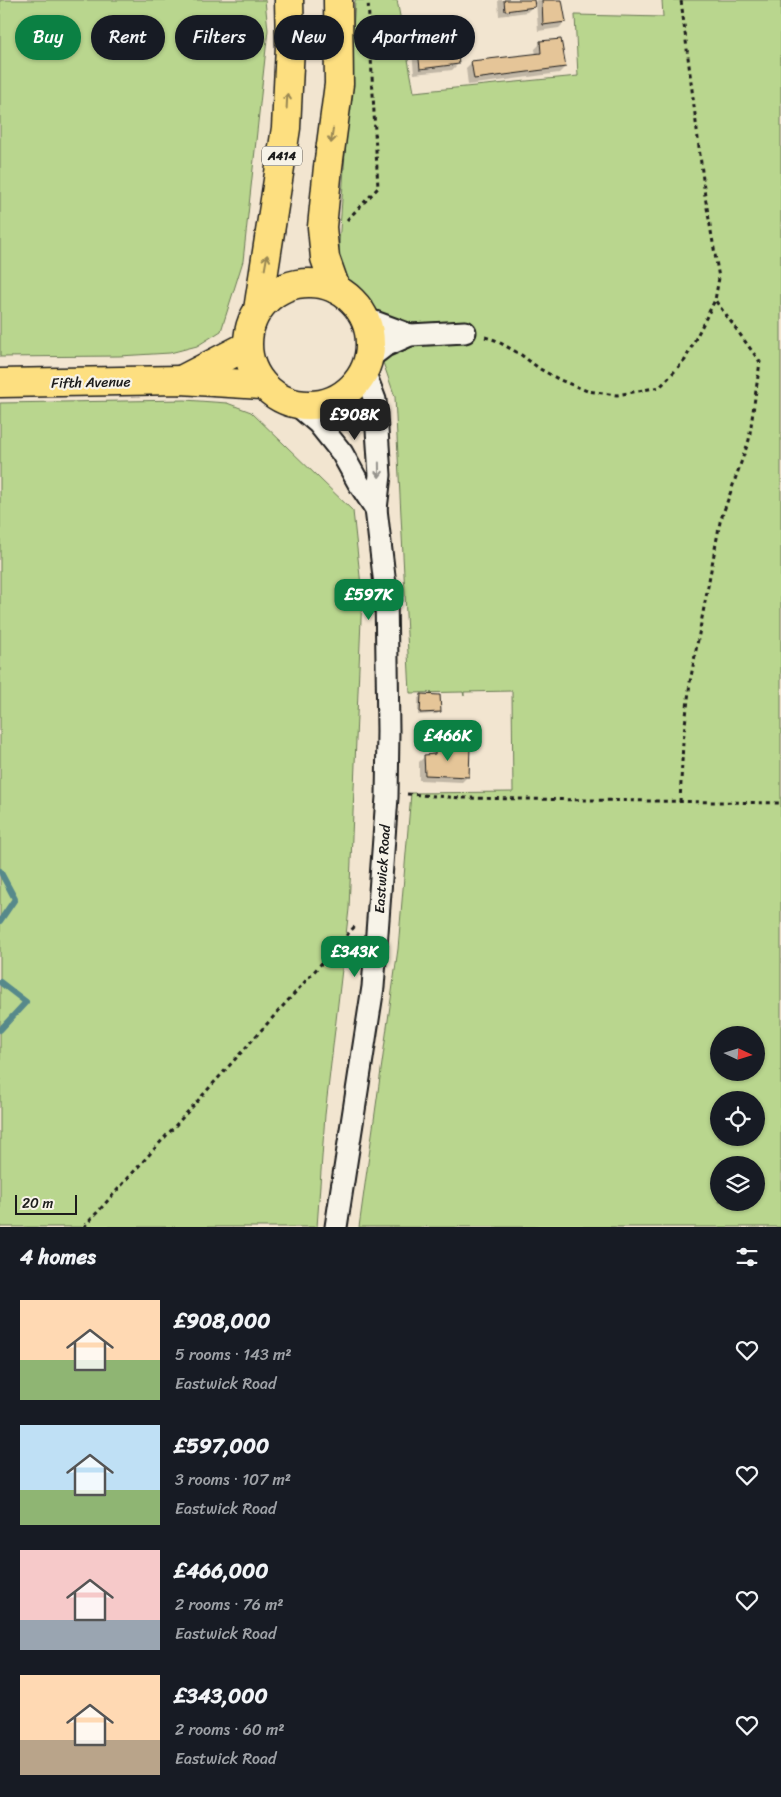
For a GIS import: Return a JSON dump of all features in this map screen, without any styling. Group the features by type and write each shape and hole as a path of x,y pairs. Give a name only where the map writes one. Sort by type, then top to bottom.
{"highway":[{"name":"A414","path":"258,310 286,128 290,46 289,0"},
{"path":"336,289 325,258 322,227 339,84 338,0"},
{"path":"301,283 319,283 336,289 352,301 364,318 369,331 370,345 366,365 352,388 336,399 317,405 297,405 278,397 262,384 252,366 247,346 250,328 258,310 269,297 284,288 301,283"},
{"name":"Fifth Avenue","path":"182,380 247,346"},
{"name":"Fifth Avenue","path":"0,383 182,380 262,384"}],"street":[{"path":"364,318 410,335"},
{"path":"366,365 385,346 410,335 465,332"},
{"name":"Eastwick Road","path":"336,1227 372,996 381,898 387,797 386,592 376,509 380,475 375,400 366,365"},
{"name":"Eastwick Road","path":"297,405 318,423 342,453 376,509"}],"path":[{"path":"341,222 348,220 378,188 368,0"},
{"path":"465,332 495,340 560,380 588,391 618,395 660,387 685,360 715,300 719,278 705,196 681,0"},
{"path":"680,802 683,742 690,682 720,522 749,440 760,362 715,300"},
{"path":"387,797 411,793 463,798 781,803"},
{"path":"84,1227 381,898"}],"green space":[{"path":"0,0 265,0 268,30 243,261 221,331 197,346 170,353 119,356 0,357"},
{"path":"355,0 397,0 400,15 354,15"},
{"path":"662,0 781,0 781,1227 359,1227 398,949 411,793 513,792 512,691 464,692 464,696 463,692 410,693 395,397 362,302 338,260 354,15 354,60 408,60 414,92 578,76 575,15 663,17"},
{"path":"185,400 227,403 251,412 353,511 362,595 349,909 325,1115 317,1227 0,1227 0,403"}],"building":[{"path":"504,0 534,0 535,7 505,11"},
{"path":"542,0 562,0 566,22 543,25"},
{"path":"561,39 566,67 474,79 471,61 541,53 540,41"},
{"path":"419,60 458,60 459,64 420,69"},
{"path":"421,694 440,695 441,712 420,713"},
{"path":"436,746 470,747 469,777 425,775 424,755 435,754"}],"waterway":[{"path":"0,871 15,899 0,921"},
{"path":"0,982 26,1002 0,1030"}]}
